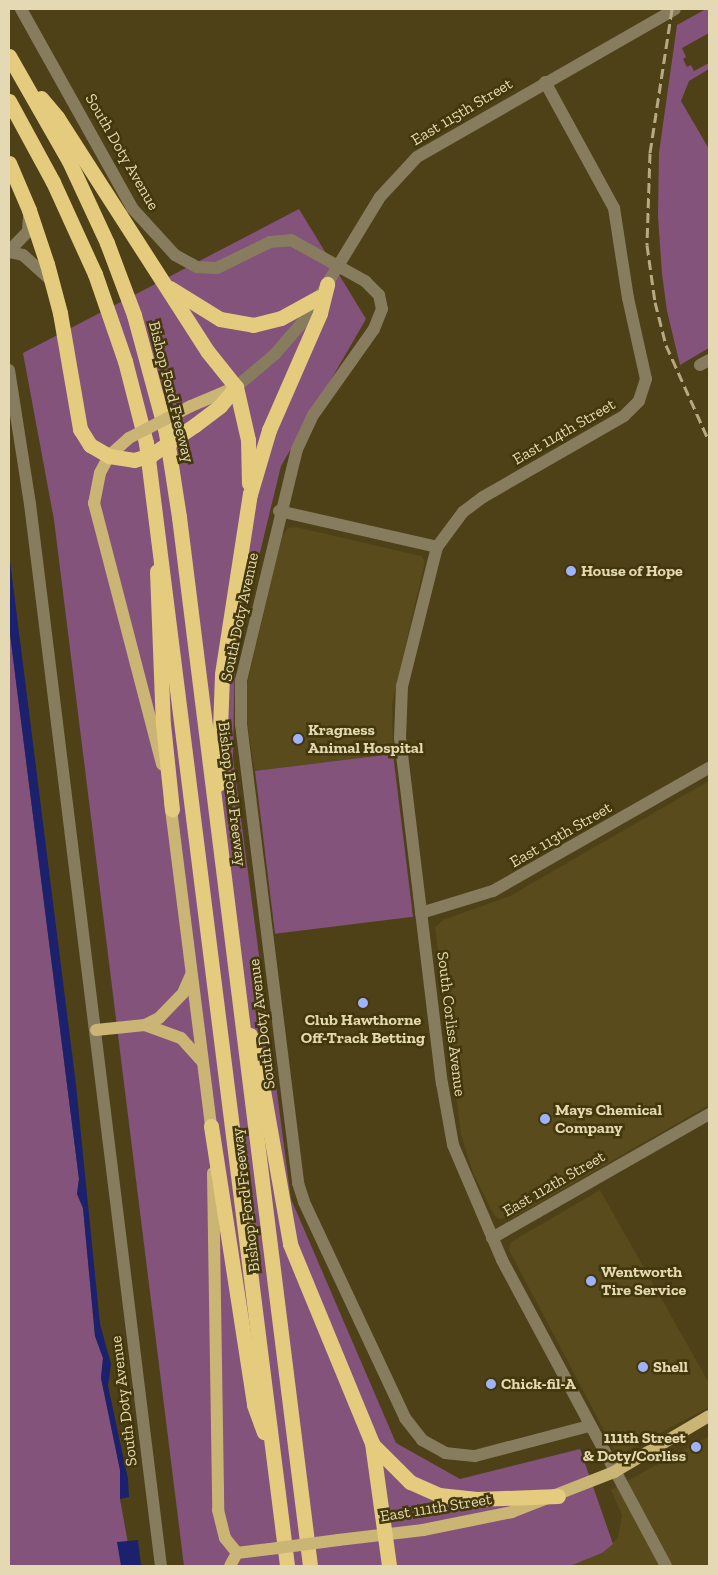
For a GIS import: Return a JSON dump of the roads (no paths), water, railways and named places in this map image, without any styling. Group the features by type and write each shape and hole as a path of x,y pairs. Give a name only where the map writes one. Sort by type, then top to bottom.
{"highway":[{"path":"12,62 57,117 158,278 208,352 236,387 248,440 250,494"},
{"name":"Bishop Ford Freeway","path":"12,62 69,162 107,243 134,315 154,383 180,517 310,1566"},
{"name":"Bishop Ford Freeway","path":"9,101 76,228 111,318 146,443 159,530 287,1566"},
{"path":"9,163 29,210 51,281 80,429 90,445 109,456 134,460 151,455 220,406 236,387"},
{"path":"158,278 206,312 236,324 265,323 323,290"},
{"path":"215,805 221,761 222,674 250,494 269,430 320,313 323,290"},
{"path":"159,530 155,596 172,810"},
{"path":"240,1003 257,1056 290,1244 372,1443 389,1566"},
{"path":"212,1126 254,1405 274,1459"},
{"path":"372,1443 401,1475 428,1492 477,1499 558,1496"}],"main road":[{"path":"230,1566 237,1552 225,1538 218,1510 212,1126 172,810 98,528 96,488 109,456 129,438 191,406 236,387"},
{"path":"144,1025 175,1004 192,974"},
{"path":"96,1030 144,1025 181,1038 204,1064"},
{"name":"East 111th Street","path":"237,1552 471,1522 558,1496 614,1472 709,1416"}],"street":[{"name":"South Doty Avenue","path":"21,9 132,208 175,255 198,267 217,268 270,242 291,240 339,264 366,281 380,295 381,316 304,431 279,511 247,652 240,699 300,1190 405,1418 422,1440 445,1454 476,1456 589,1426"},
{"name":"East 115th Street","path":"236,387 275,354 307,318 390,182 417,157 675,9"},
{"name":"East 114th Street","path":"437,546 463,512 483,497 624,416 639,401 644,390 645,365 628,298 614,208 545,82"},
{"path":"29,210 28,231 9,252 22,255 51,281"},
{"name":"South Doty Avenue","path":"9,370 29,494 161,1566"},
{"path":"279,511 437,546"},
{"name":"South Corliss Avenue","path":"437,546 402,686 399,720 447,1121 464,1177 492,1238 614,1472"},
{"name":"East 113th Street","path":"421,913 493,892 709,768"},
{"name":"East 112th Street","path":"492,1238 709,1114"},
{"path":"614,1472 666,1566"}],"railway":[{"path":"672,9 650,153 647,245 655,302 666,345 709,441"}],"place":[{"name":"House of Hope","path":"571,571"},
{"name":"Kragness Animal Hospital","path":"298,739"},
{"name":"Club Hawthorne Off-Track Betting","path":"363,1003"},
{"name":"Mays Chemical Company","path":"545,1119"},
{"name":"Wentworth Tire Service","path":"591,1281"},
{"name":"Shell","path":"643,1367"},
{"name":"Chick-fil-A","path":"491,1384"},
{"name":"111th Street & Doty/Corliss","path":"696,1447"}]}
